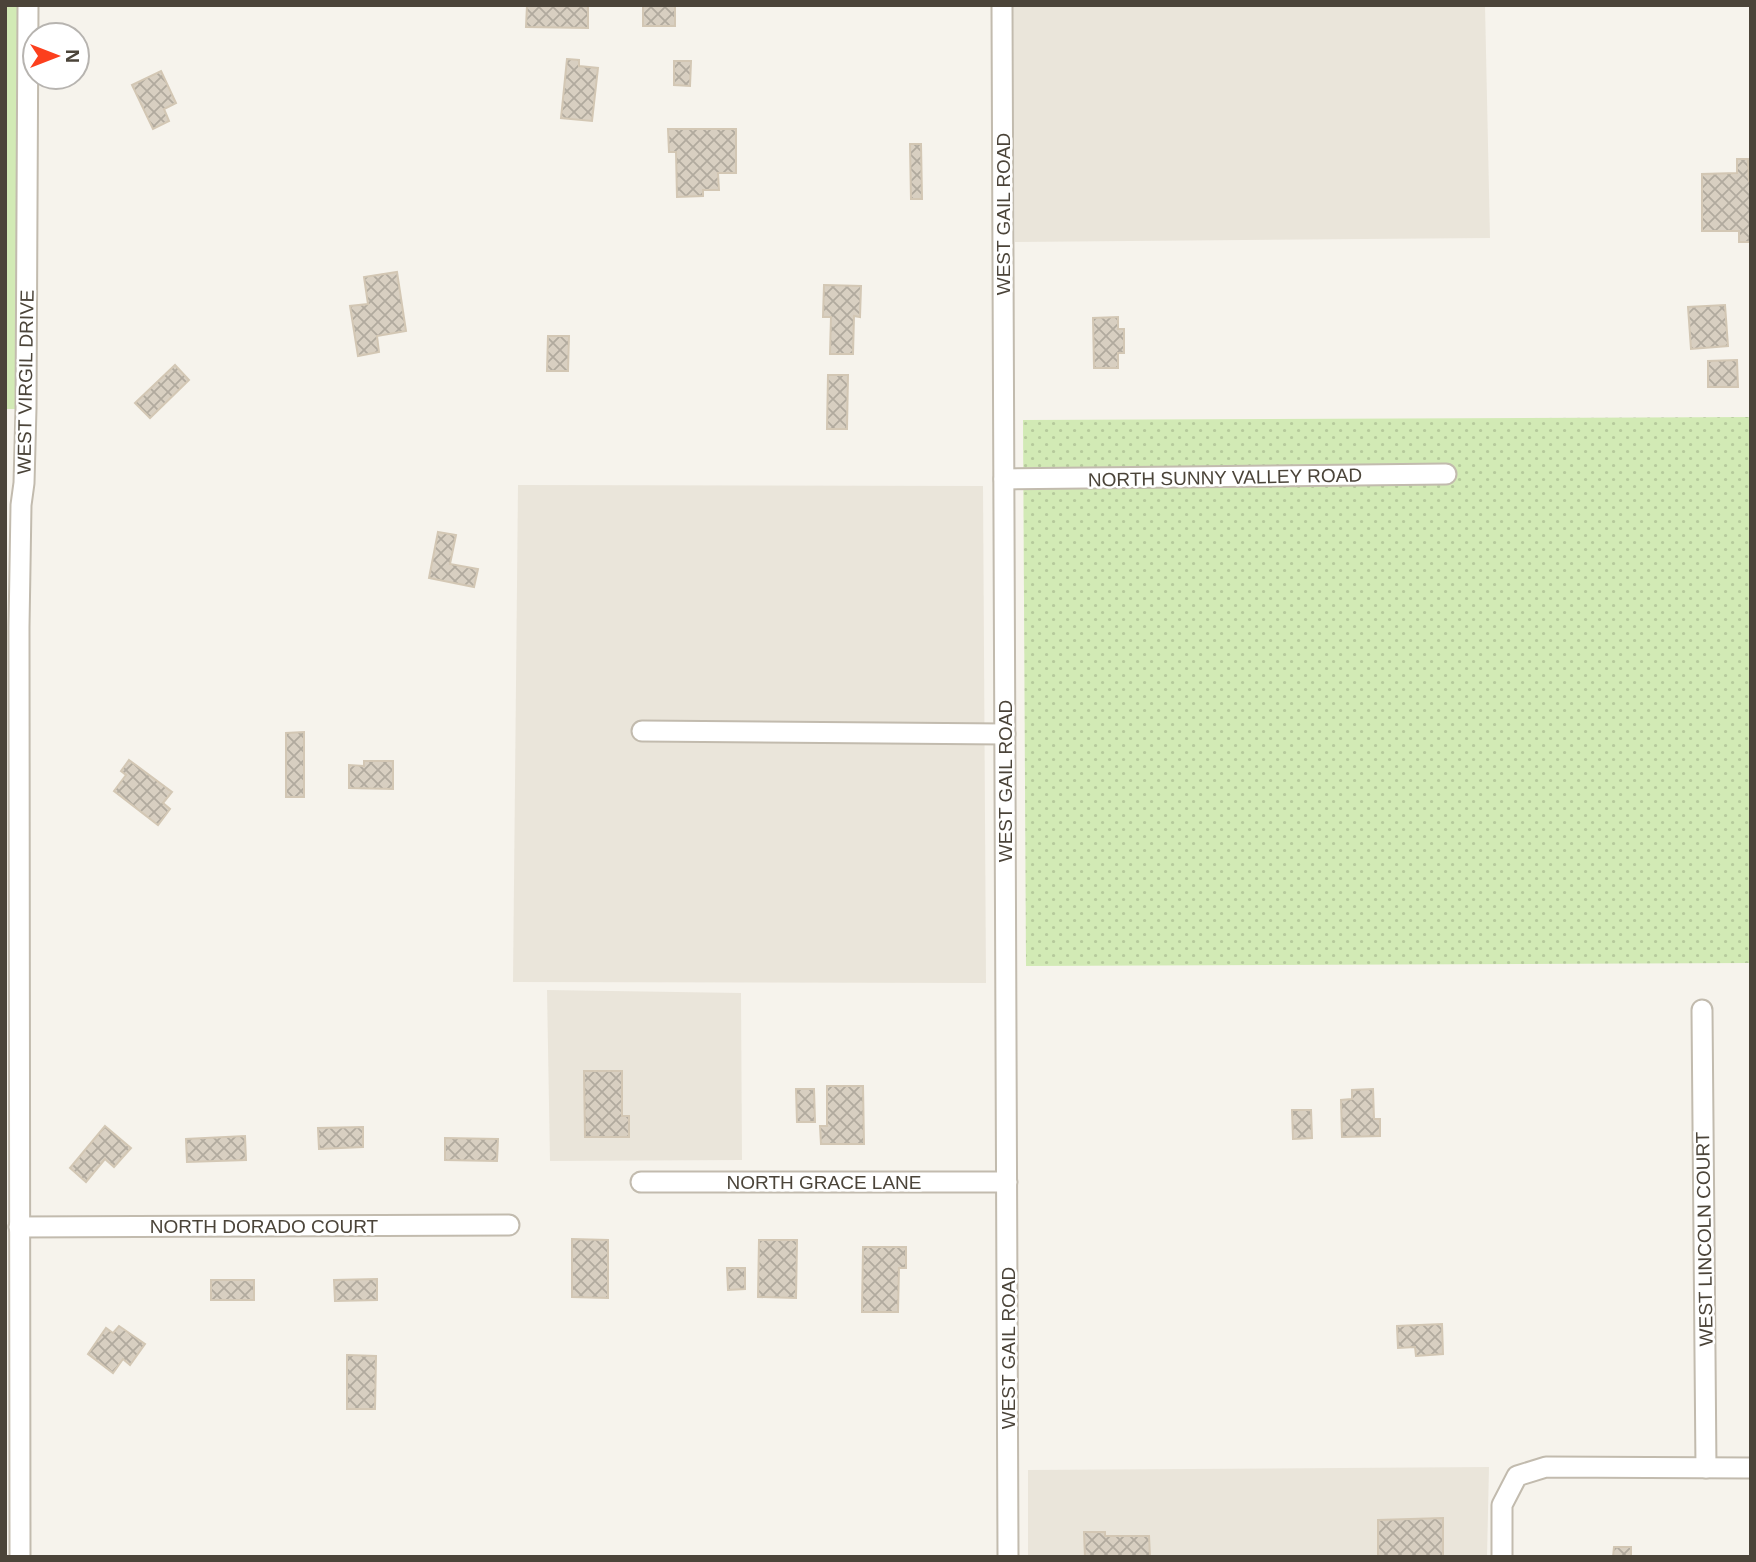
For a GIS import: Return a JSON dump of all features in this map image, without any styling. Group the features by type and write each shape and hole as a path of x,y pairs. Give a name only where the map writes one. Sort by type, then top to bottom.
{"street":[{"name":"WEST VIRGIL DRIVE","path":"20,1557 15,1238 19,627 25,445 28,5"},
{"name":"WEST GAIL ROAD","path":"1002,5 1008,1557"},
{"name":"NORTH SUNNY VALLEY ROAD","path":"1004,479 1446,474"},
{"path":"642,731 1005,734"},
{"name":"WEST LINCOLN COURT","path":"1702,1010 1706,1468"},
{"name":"NORTH GRACE LANE","path":"641,1182 1007,1182"},
{"name":"NORTH DORADO COURT","path":"15,1238 509,1225"},
{"path":"1502,1557 1502,1505 1517,1476 1546,1467 1751,1468"}],"shaded area":[{"path":"1013,5 1485,5 1490,238 1015,242"},
{"path":"518,485 983,486 986,983 513,982"},
{"path":"547,990 741,993 742,1160 550,1161"},
{"path":"1489,1467 1487,1557 1028,1557 1028,1470"}],"green space":[{"path":"5,5 26,5 26,21 21,21 21,91 25,91 19,409 5,409"},
{"path":"1751,417 1751,963 1026,966 1023,420"}],"building":[{"path":"527,5 588,5 588,28 526,27"},
{"path":"643,5 675,5 675,26 643,26"},
{"path":"567,59 579,60 579,66 598,68 592,121 561,118"},
{"path":"674,61 691,61 690,86 674,85"},
{"path":"161,71 176,103 164,109 169,121 153,129 132,85"},
{"path":"668,129 736,129 736,173 718,173 719,190 703,190 703,196 677,197 676,152 669,152"},
{"path":"910,144 921,144 922,199 911,199"},
{"path":"1737,159 1748,159 1751,181 1751,242 1739,242 1739,231 1702,231 1702,174 1737,173"},
{"path":"397,272 406,331 377,336 379,352 358,356 350,306 368,304 364,277"},
{"path":"824,285 861,286 860,317 854,316 853,354 830,354 831,317 823,317"},
{"path":"1725,305 1728,346 1691,349 1688,307"},
{"path":"1118,317 1118,329 1124,329 1124,353 1118,353 1118,368 1094,368 1093,318"},
{"path":"548,336 569,336 568,371 547,371"},
{"path":"1737,360 1738,387 1708,387 1708,361"},
{"path":"175,365 189,380 150,418 135,403"},
{"path":"828,375 848,375 847,429 827,429"},
{"path":"438,532 456,535 450,564 478,569 474,587 429,578"},
{"path":"304,732 304,797 286,797 286,733"},
{"path":"129,760 172,792 163,803 170,809 158,825 114,791 126,775 121,771"},
{"path":"364,761 393,761 393,789 349,788 349,765 364,766"},
{"path":"584,1071 622,1071 622,1116 629,1116 629,1137 585,1137"},
{"path":"827,1086 863,1086 864,1144 821,1144 820,1126 827,1126"},
{"path":"796,1089 814,1089 815,1122 797,1122"},
{"path":"1373,1089 1374,1119 1380,1119 1380,1136 1342,1137 1341,1100 1352,1099 1352,1090"},
{"path":"1292,1110 1311,1110 1312,1138 1293,1139"},
{"path":"105,1126 131,1148 114,1167 105,1159 86,1182 70,1168"},
{"path":"363,1127 363,1147 319,1149 318,1128"},
{"path":"245,1136 246,1160 187,1162 186,1139"},
{"path":"445,1138 498,1139 497,1161 445,1160"},
{"path":"572,1239 608,1240 608,1298 572,1297"},
{"path":"759,1240 797,1240 796,1298 758,1297"},
{"path":"863,1247 906,1247 906,1268 899,1268 898,1312 862,1312"},
{"path":"727,1268 745,1268 745,1289 728,1290"},
{"path":"377,1279 377,1300 335,1301 334,1280"},
{"path":"211,1280 254,1280 254,1300 211,1300"},
{"path":"1442,1324 1443,1354 1416,1356 1415,1347 1398,1348 1397,1326"},
{"path":"119,1326 145,1344 130,1365 123,1359 113,1373 88,1354 106,1328 113,1333"},
{"path":"347,1355 376,1356 375,1409 347,1409"},
{"path":"1443,1518 1443,1557 1378,1556 1378,1520"},
{"path":"1084,1532 1105,1532 1105,1536 1149,1536 1150,1557 1085,1557"},
{"path":"1614,1547 1631,1547 1631,1557 1613,1557"}]}
